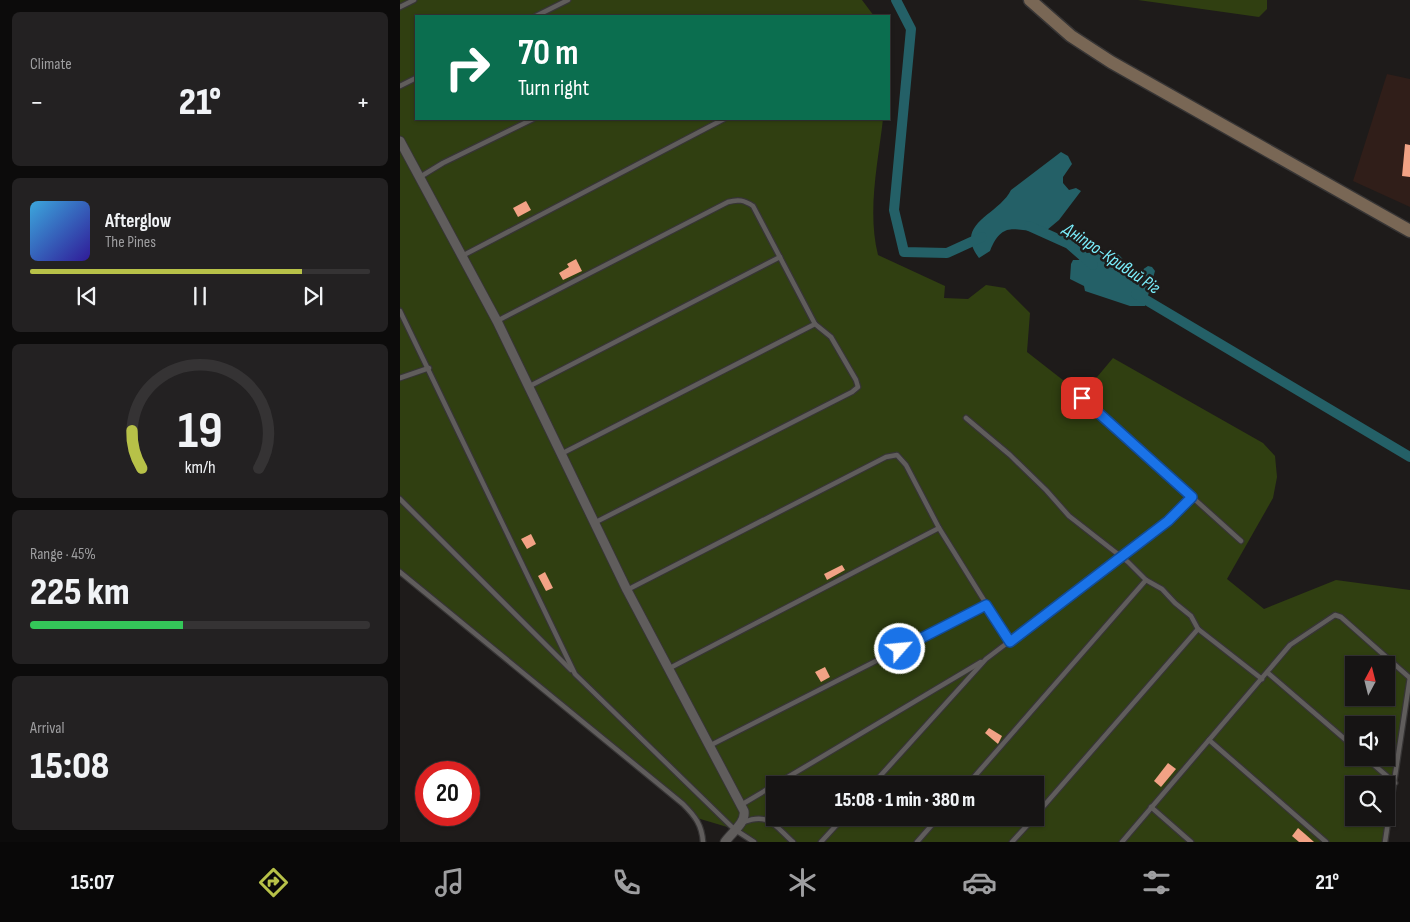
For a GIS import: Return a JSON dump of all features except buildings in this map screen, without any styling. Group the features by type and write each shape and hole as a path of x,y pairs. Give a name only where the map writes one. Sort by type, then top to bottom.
{"main road":[{"path":"1030,0 1071,36 1111,62 1410,231"}],"street":[{"path":"400,141 496,321 627,590 741,805 745,817 725,842"}],"lane":[{"path":"400,7 414,0"},
{"path":"538,15 568,0"},
{"path":"400,86 415,78"},
{"path":"419,178 443,163 531,120"},
{"path":"461,256 722,120"},
{"path":"496,321 728,202 746,201 753,206 815,324 831,337 856,380 858,387 856,390 594,523"},
{"path":"528,388 780,257"},
{"path":"400,311 575,674"},
{"path":"560,455 815,324"},
{"path":"400,378 429,368"},
{"path":"1082,398 1241,542"},
{"path":"966,418 1010,455 1046,490 1069,516 1122,557 1146,580 1162,589 1191,616 1198,629 1262,679"},
{"path":"627,590 891,455 897,455 906,465 940,528 1010,642"},
{"path":"741,805 986,659 1168,521 1192,497"},
{"path":"400,499 734,829 754,842"},
{"path":"668,669 940,528"},
{"path":"400,572 684,804 697,818 702,831 703,842"},
{"path":"975,776 1146,580"},
{"path":"709,746 986,605"},
{"path":"1122,842 1290,645 1335,614 1341,617 1410,678 1395,783"},
{"path":"1044,806 1198,629"},
{"path":"880,776 986,659"},
{"path":"1268,673 1345,739"},
{"path":"1209,740 1326,842"},
{"path":"1375,766 1387,776"},
{"path":"1151,807 1191,842"},
{"path":"742,823 760,817 769,821 793,842"},
{"path":"821,842 836,826"},
{"path":"917,842 931,826"},
{"path":"1012,842 1026,826"},
{"path":"1385,842 1388,826"}],"shaded area":[{"path":"1387,74 1410,79 1410,207 1353,181"}],"green space":[{"path":"400,0 862,0 873,15 415,15 415,120 883,120 873,204 873,221 878,255 945,286 944,298 968,299 986,285 1005,288 1030,313 1027,352 1082,395 1113,358 1263,443 1275,456 1277,477 1273,498 1227,579 1264,609 1336,580 1410,590 1410,677 1395,776 1345,776 1345,826 1387,826 1385,842 749,842 734,829 697,818 400,573"},
{"path":"1138,0 1267,0 1267,9 1259,17"}],"water":[{"path":"1061,152 1068,156 1072,164 1063,177 1063,183 1069,190 1076,188 1081,191 1059,220 1047,230 1007,230 1001,233 995,240 990,251 979,258 972,246 971,236 974,228 1005,199 1011,190"},
{"path":"1111,250 1118,254 1134,270 1139,272 1148,266 1152,267 1155,271 1145,306 1130,306 1085,291 1084,286 1070,279 1073,260 1079,260 1087,253"}],"waterway":[{"name":"Дніпро-Кривий Ріг","path":"896,0 911,29 894,210 904,252 947,253 982,237"},
{"name":"Дніпро-Кривий Ріг","path":"1029,226 1069,244 1093,265"},
{"name":"Дніпро-Кривий Ріг","path":"1136,294 1410,457"}],"route":[{"path":"900,649 986,605 1010,642 1168,521 1192,497 1082,398"}]}
